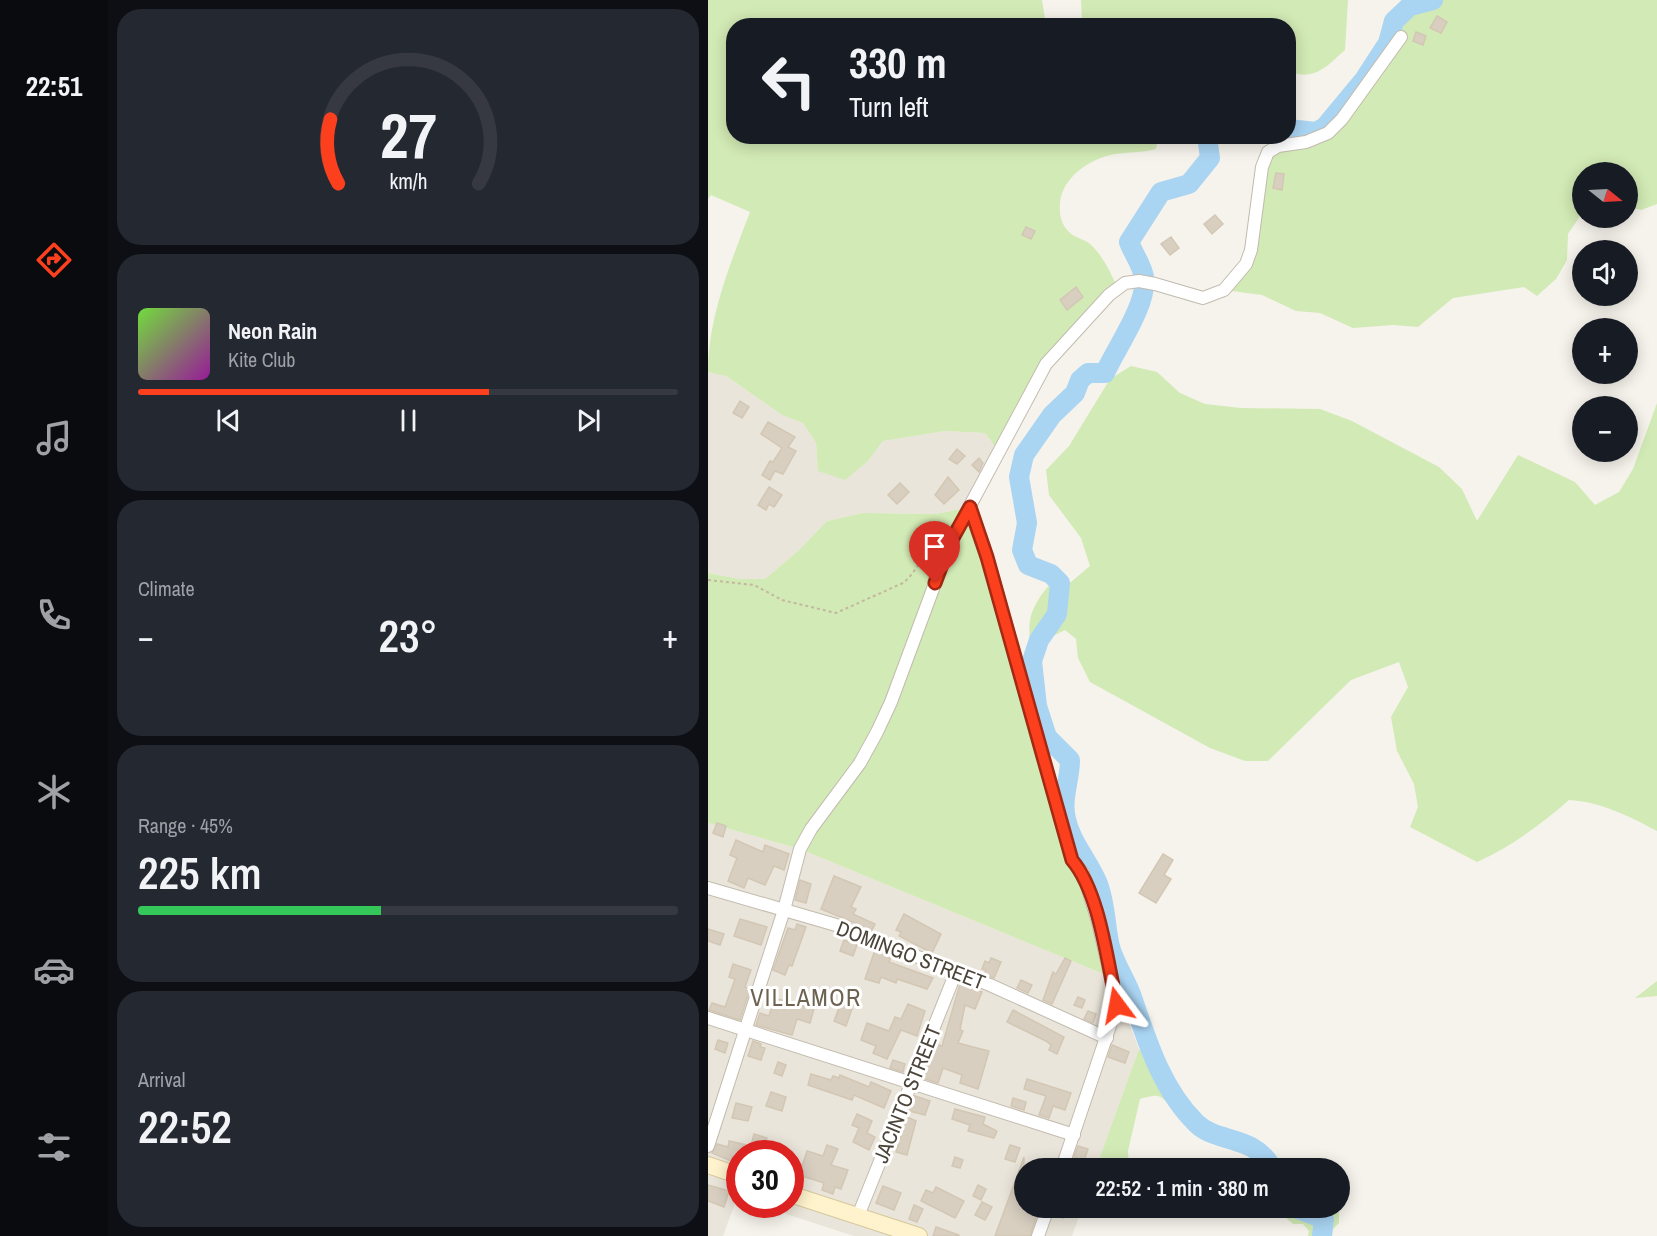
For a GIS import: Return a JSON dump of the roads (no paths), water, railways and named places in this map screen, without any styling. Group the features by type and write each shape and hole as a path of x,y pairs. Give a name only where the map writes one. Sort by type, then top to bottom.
{"main road":[{"path":"708,1165 726,1171"},
{"path":"804,1199 919,1236"}],"street":[{"path":"1296,143 1328,133 1342,119 1401,37"},
{"path":"708,1146 784,910 800,849 811,829 860,763 877,732 891,702 950,543 1031,388 1056,352 1109,295 1125,283 1139,281 1155,284 1203,298 1224,290 1246,264 1251,250 1262,167 1268,152 1278,146 1292,144"},
{"path":"970,507 987,557 1072,860 1083,873 1098,922 1117,1005 1066,1158"},
{"name":"DOMINGO STREET","path":"708,888 836,925 956,972 1107,1038"},
{"name":"JACINTO STREET","path":"858,1216 956,972"},
{"path":"708,1018 1074,1135"},
{"path":"1038,1236 1044,1218"}],"waterway":[{"path":"1296,130 1316,132 1325,127 1364,80 1388,43 1394,21 1410,6 1433,0"},
{"path":"1208,144 1210,158 1189,184 1161,192 1129,242 1143,273 1144,288 1136,313 1105,373 1088,373 1080,380 1075,393 1052,415 1024,455 1019,477 1027,523 1022,550 1028,565 1051,574 1060,583 1057,614 1039,640 1032,661 1037,706 1047,737 1070,760 1065,797 1068,828 1098,884 1103,900 1110,947 1130,991 1150,1048 1174,1096 1196,1123 1214,1134 1246,1144 1265,1158"},
{"path":"1321,1218 1324,1219 1322,1236"}],"district":[{"name":"VILLAMOR","path":"806,997"}]}
